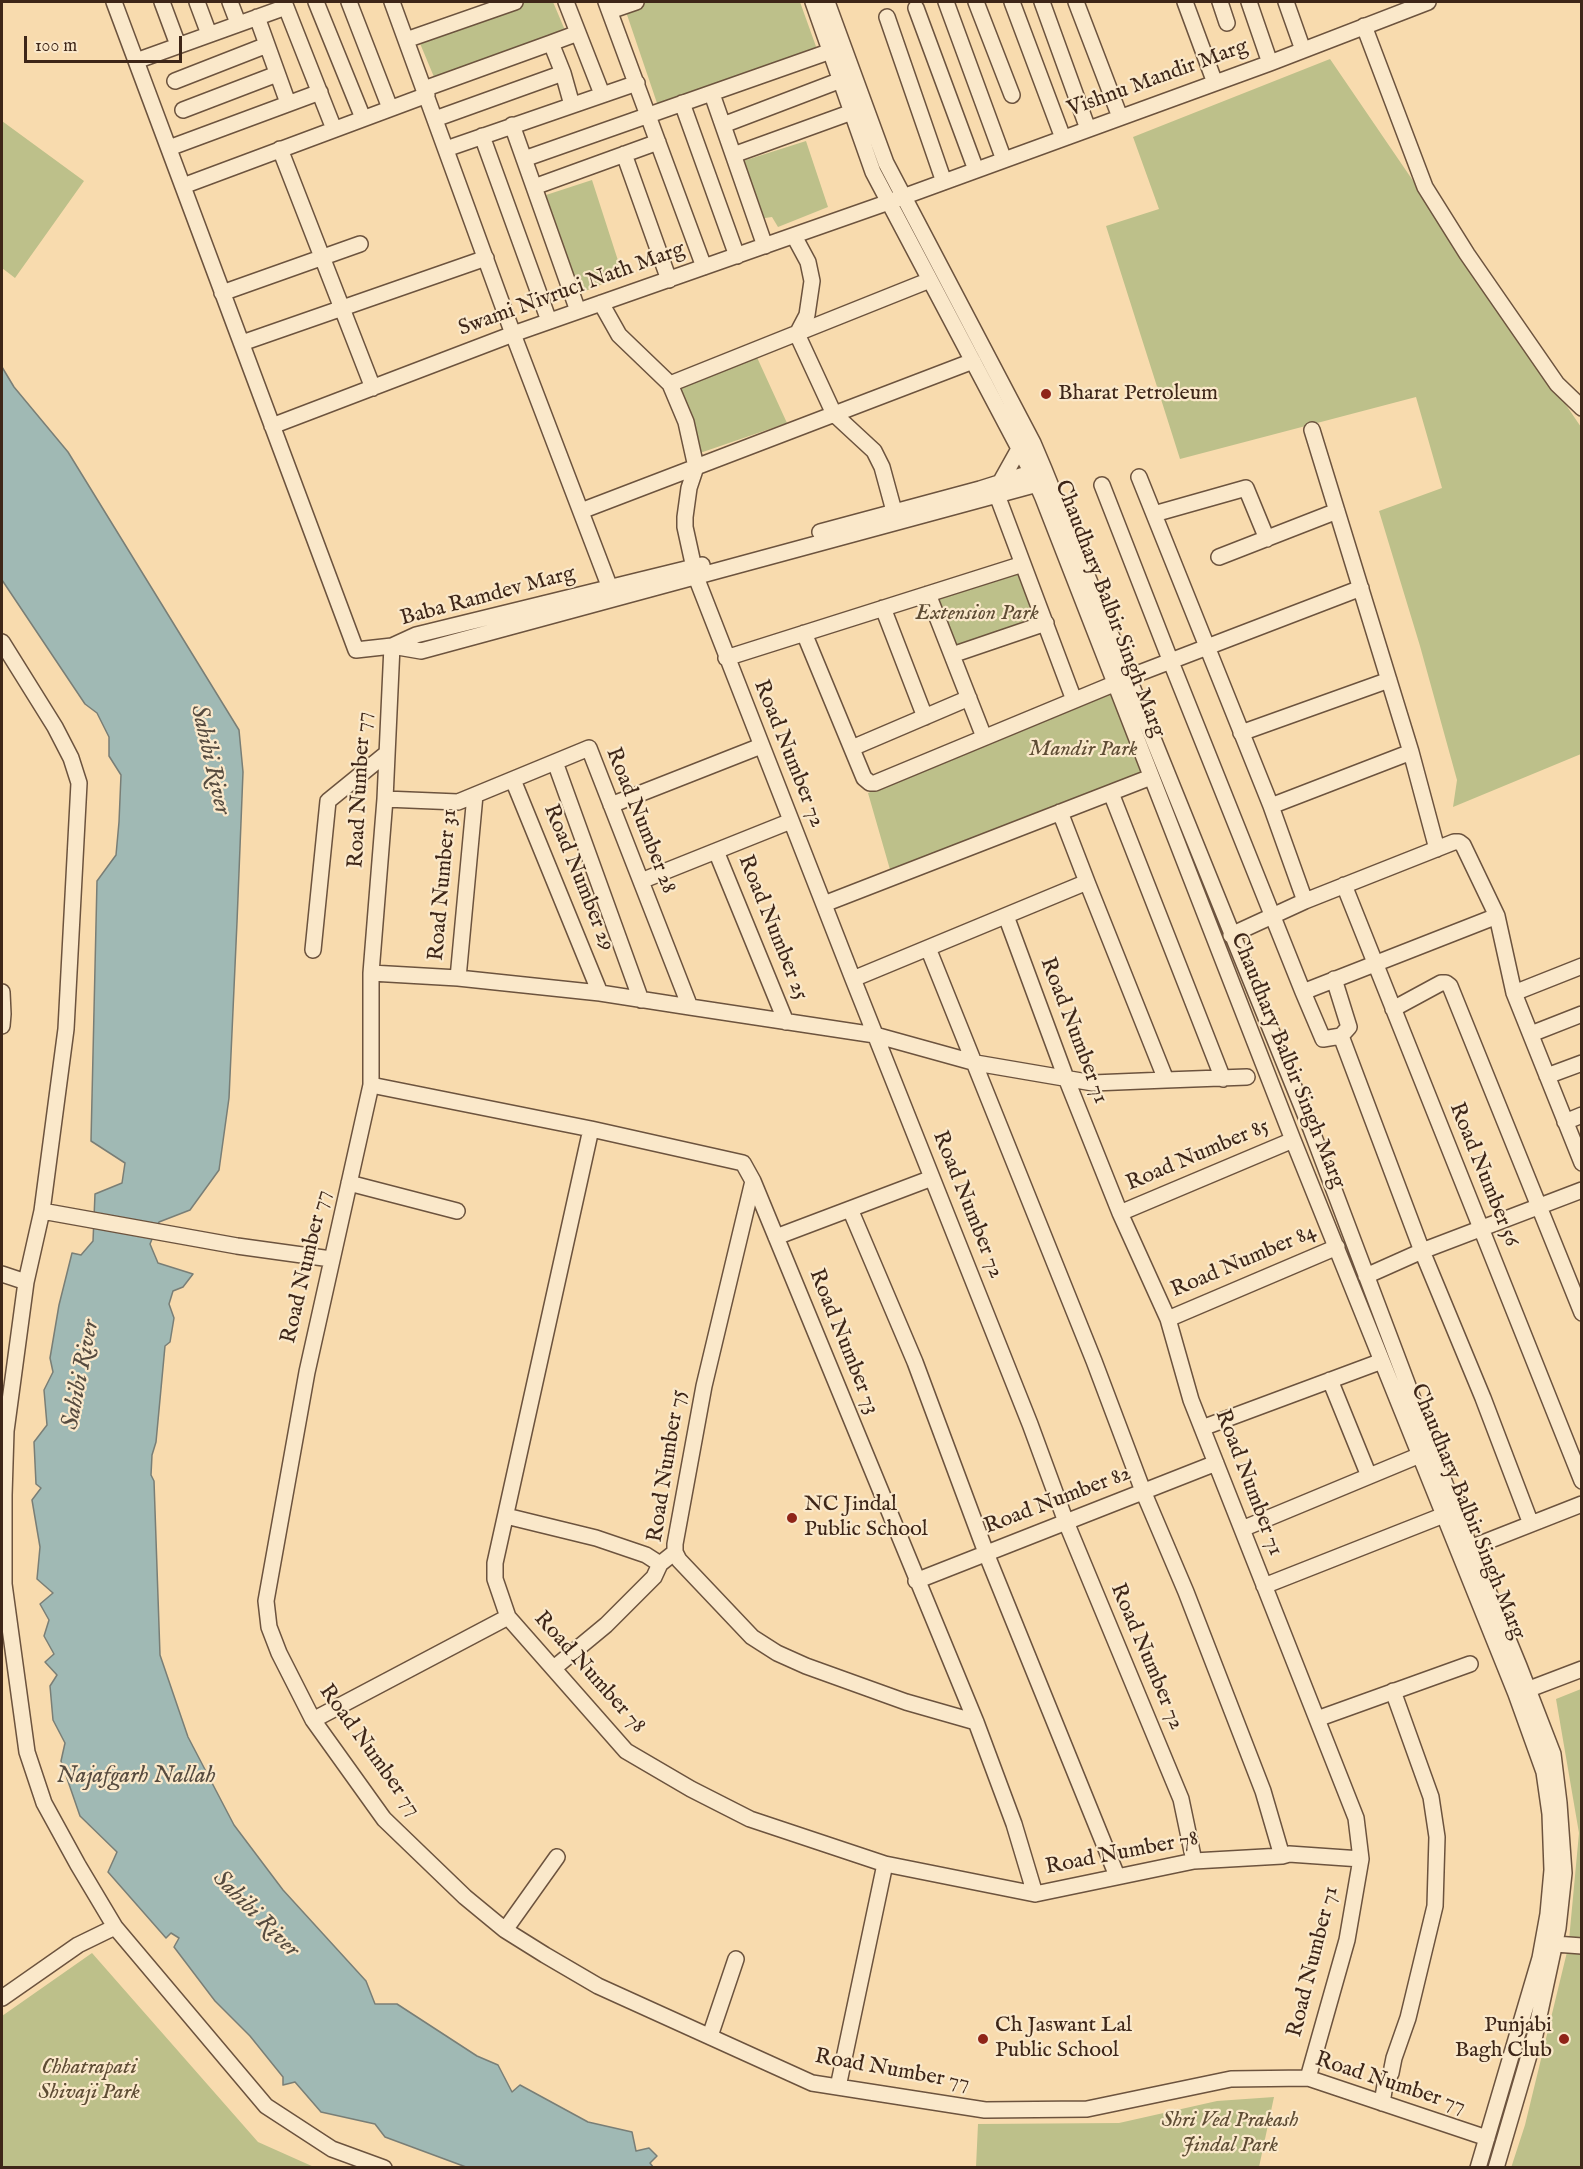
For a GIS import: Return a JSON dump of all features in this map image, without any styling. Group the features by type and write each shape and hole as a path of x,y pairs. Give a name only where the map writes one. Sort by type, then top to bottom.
{"street":[{"path":"114,2 356,650 392,646"},
{"path":"162,2 178,45"},
{"path":"197,2 209,34"},
{"path":"230,2 238,23"},
{"path":"316,2 363,118"},
{"path":"349,2 390,108"},
{"path":"406,40 515,2"},
{"path":"566,2 602,94"},
{"path":"636,2 608,6 704,267"},
{"name":"Chaudhary Balbir Singh Marg","path":"813,2 873,172 896,199 1032,443 1040,476 1122,680 1311,1129 1470,1548 1501,1640"},
{"name":"Chaudhary Balbir Singh Marg","path":"827,2 886,163 896,199 930,280 1019,449 1040,476"},
{"path":"946,2 1004,160"},
{"path":"976,2 1012,95"},
{"path":"1012,2 1063,138"},
{"path":"1042,2 1088,129"},
{"path":"1076,2 1120,117"},
{"path":"1185,2 1215,83"},
{"path":"1220,2 1227,22"},
{"path":"1249,2 1270,63"},
{"path":"1286,2 1303,50"},
{"name":"Vishnu Mandir Marg","path":"896,199 1270,63 1428,2"},
{"path":"398,3 406,40 513,334 610,588"},
{"path":"136,61 285,4 334,129"},
{"path":"916,8 976,170"},
{"path":"256,17 288,103"},
{"path":"887,17 944,182"},
{"path":"1364,26 1425,187 1467,254 1557,384 1581,408"},
{"path":"183,186 390,108 425,92 578,33"},
{"path":"551,43 572,105"},
{"path":"175,81 267,45"},
{"path":"524,159 831,51"},
{"path":"435,119 563,73"},
{"path":"183,110 277,74"},
{"path":"723,125 841,80"},
{"path":"446,148 637,84"},
{"path":"169,148 320,92"},
{"path":"712,94 765,246"},
{"path":"682,103 737,256"},
{"path":"734,157 736,154 852,112"},
{"path":"512,125 578,311"},
{"path":"482,136 549,321"},
{"path":"534,187 658,142"},
{"path":"280,149 374,387"},
{"path":"624,154 669,280"},
{"name":"Swami Nivruci Nath Marg","path":"272,426 513,334 896,199"},
{"path":"794,236 808,262 812,281 807,315 796,334"},
{"path":"222,293 360,244"},
{"path":"242,343 486,258"},
{"path":"670,384 930,280"},
{"path":"601,303 619,335 670,384 686,422 696,467"},
{"path":"796,334 834,414 874,451 882,467 894,511"},
{"path":"581,511 973,361"},
{"path":"1312,430 1411,752 1437,849"},
{"path":"1019,449 999,489 1023,564 1074,700"},
{"name":"Road Number 72","path":"696,467 689,488 686,517 695,572 726,658 1030,1424 1066,1522 1181,1799 1194,1861"},
{"name":"Baba Ramdev Marg","path":"392,646 421,651 1040,476"},
{"path":"1139,477 1271,806 1305,901"},
{"path":"1102,485 1323,1039 1341,1036 1348,1029 1349,1024 1335,979"},
{"path":"1154,514 1246,488 1267,538"},
{"name":"Baba Ramdev Marg","path":"392,646 416,635 610,588 695,572 894,511 999,489"},
{"path":"1220,557 1337,511"},
{"path":"726,658 1023,564"},
{"path":"804,633 864,778 870,783 875,783 1122,680 1360,588"},
{"path":"928,594 984,737"},
{"path":"883,608 925,717"},
{"path":"952,655 1046,623"},
{"path":"2,642 55,727 71,758 79,783 66,1029 42,1211 26,1282 6,1431 4,1584 27,1752 44,1803 58,1831 116,1927 266,2106 332,2149 384,2168"},
{"name":"Road Number 77","path":"392,646 385,799 371,973 371,1085 307,1372 266,1601 269,1627 279,1653 313,1719 384,1819 465,1897 505,1930 598,1986 813,2083 985,2110 1087,2109 1231,2079 1308,2078 1487,2138"},
{"name":"Chaudhary Balbir Singh Marg","path":"1122,680 1151,777 1293,1140 1444,1515 1501,1640 1524,1697 1552,1754 1559,1803 1564,1873 1555,1944 1535,2035 1496,2168"},
{"path":"1241,733 1389,680"},
{"path":"852,748 969,698"},
{"path":"611,805 761,746"},
{"name":"Road Number 28","path":"385,799 458,802 590,748 690,1007"},
{"path":"1271,806 1411,752"},
{"path":"314,950 327,801 387,753"},
{"path":"555,762 585,851 642,1000"},
{"path":"824,904 1151,777"},
{"name":"Road Number 29","path":"513,780 600,993"},
{"path":"1111,793 1223,1079"},
{"name":"Road Number 31","path":"458,978 475,795"},
{"path":"1060,812 1166,1080"},
{"path":"641,881 791,821"},
{"path":"1231,935 1305,901 1454,842 1463,845 1497,916 1514,993 1581,1163"},
{"name":"Road Number 25","path":"716,851 786,1022"},
{"path":"853,979 1087,882"},
{"name":"Road Number 56","path":"1344,885 1581,1482"},
{"name":"Road Number 71","path":"1006,916 1066,1078 1120,1213 1168,1319 1191,1400 1356,1818 1361,1859 1347,1940 1308,2078"},
{"path":"1303,992 1497,916"},
{"path":"928,948 1094,1361 1143,1491 1186,1592 1263,1791 1282,1856"},
{"path":"1514,993 1581,966"},
{"path":"371,973 458,978 600,993 875,1035 976,1063 1093,1083 1247,1077"},
{"path":"1393,1009 1442,983 1446,982 1450,986 1581,1312"},
{"path":"2,992 2,1018"},
{"path":"1531,1034 1581,1014"},
{"path":"1341,1036 1422,1251 1532,1524"},
{"path":"1548,1076 1581,1063"},
{"name":"Road Number 73","path":"371,1085 591,1128 738,1161 747,1168 976,1722 1014,1824 1035,1894"},
{"path":"1565,1122 1581,1115"},
{"name":"Road Number 78","path":"591,1128 495,1563 495,1579 508,1617 626,1750 683,1785 750,1819 885,1864 1035,1894 1194,1861 1288,1854 1361,1859"},
{"name":"Road Number 85","path":"1120,1213 1293,1140"},
{"path":"776,1237 932,1178"},
{"name":"Road Number 75","path":"753,1181 704,1386 675,1552 679,1560 753,1637 777,1653 806,1666 906,1702 976,1722"},
{"path":"349,1183 457,1211"},
{"path":"1366,1276 1422,1251 1581,1190"},
{"path":"850,1209 915,1362 986,1553 1117,1876"},
{"path":"42,1211 237,1246 331,1259"},
{"name":"Road Number 84","path":"1168,1319 1337,1247"},
{"path":"2,1274 26,1282"},
{"path":"1202,1428 1382,1361"},
{"path":"1330,1380 1369,1476"},
{"path":"1242,1528 1420,1455"},
{"name":"Road Number 82","path":"916,1581 1216,1463"},
{"path":"1470,1548 1581,1504"},
{"path":"1264,1586 1444,1515"},
{"path":"506,1516 596,1539 646,1555 660,1564"},
{"path":"554,1668 606,1625 654,1577 660,1564 675,1552"},
{"path":"313,1719 508,1617"},
{"path":"1317,1719 1470,1664"},
{"path":"1524,1697 1581,1669"},
{"path":"1524,1697 1581,1680"},
{"path":"1382,2103 1385,2085 1392,2073 1394,2058 1408,2018 1435,1906 1437,1849 1431,1797 1394,1691"},
{"name":"Chaudhary Balbir Singh Marg","path":"1478,2168 1540,1958 1548,1914 1552,1870 1550,1814 1544,1772 1524,1697"},
{"path":"505,1930 557,1857"},
{"path":"838,2087 885,1864"},
{"path":"2,1998 78,1945 116,1927"},
{"path":"1555,1944 1581,1946"},
{"path":"710,2036 735,1959"}],"green space":[{"path":"526,2 553,2 570,42 526,46 529,59 439,89 419,41"},
{"path":"800,2 818,52 659,109 623,3"},
{"path":"1330,59 1581,427 1581,754 1453,807 1457,780 1379,511 1442,488 1416,397 1180,459 1106,226 1159,209 1133,137"},
{"path":"2,121 84,181 15,278 2,268"},
{"path":"806,141 828,207 778,227 772,217 758,219 743,161"},
{"path":"592,180 623,276 580,293 546,195"},
{"path":"755,353 787,423 700,453 678,385"},
{"name":"Extension Park","path":"1020,568 1046,623 952,655 934,596"},
{"name":"Mandir Park","path":"1113,687 1147,775 891,873 868,793"},
{"path":"1581,1689 1581,1941 1569,1940 1579,1833 1556,1699"},
{"name":"Punjabi Bagh Club","path":"1567,1952 1581,1953 1581,2167 1511,2168 1525,2125"},
{"name":"Chhatrapati Shivaji Park","path":"92,1953 258,2142 314,2167 2,2167 2,2016"},
{"name":"Shri Ved Prakash Jindal Park","path":"1274,2097 1259,2167 976,2167 978,2124 1119,2123 1217,2101"}],"water":[{"path":"2,367 14,387 68,452 239,730 243,772 229,1098 219,1170 190,1210 159,1222 150,1244 158,1263 193,1274 183,1287 173,1291 169,1304 174,1318 170,1342 165,1346 151,1475 154,1481 160,1655 188,1737 234,1825 283,1890 366,1981 375,2004 397,2004 477,2056 498,2065 512,2092 520,2085 588,2122 632,2132 636,2151 649,2148 657,2156 650,2163 653,2167 466,2167 385,2137 375,2124 321,2112 295,2082 283,2085 283,2077 250,2036 215,2001 174,1947 179,1938 171,1933 166,1938 108,1872 117,1852 80,1816 61,1761 65,1743 53,1720 50,1686 57,1675 45,1662 54,1654 44,1636 49,1620 40,1604 53,1593 37,1579 40,1547 32,1500 41,1488 36,1484 34,1442 47,1425 44,1390 53,1372 50,1358 59,1305 72,1253 81,1255 93,1241 95,1194 122,1183 125,1163 91,1141 97,881 116,855 121,775 109,756 109,737 97,713 85,704 2,580"}],"place":[{"name":"Bharat Petroleum","path":"1046,394"},
{"name":"NC Jindal Public School","path":"792,1518"},
{"name":"Ch Jaswant Lal Public School","path":"983,2039"},
{"name":"Punjabi Bagh Club","path":"1564,2039"}],"water label":[{"name":"Sahibi River","path":"209,760"},
{"name":"Sahibi River","path":"82,1375"},
{"name":"Najafgarh Nallah","path":"136,1777"},
{"name":"Sahibi River","path":"255,1915"}]}
